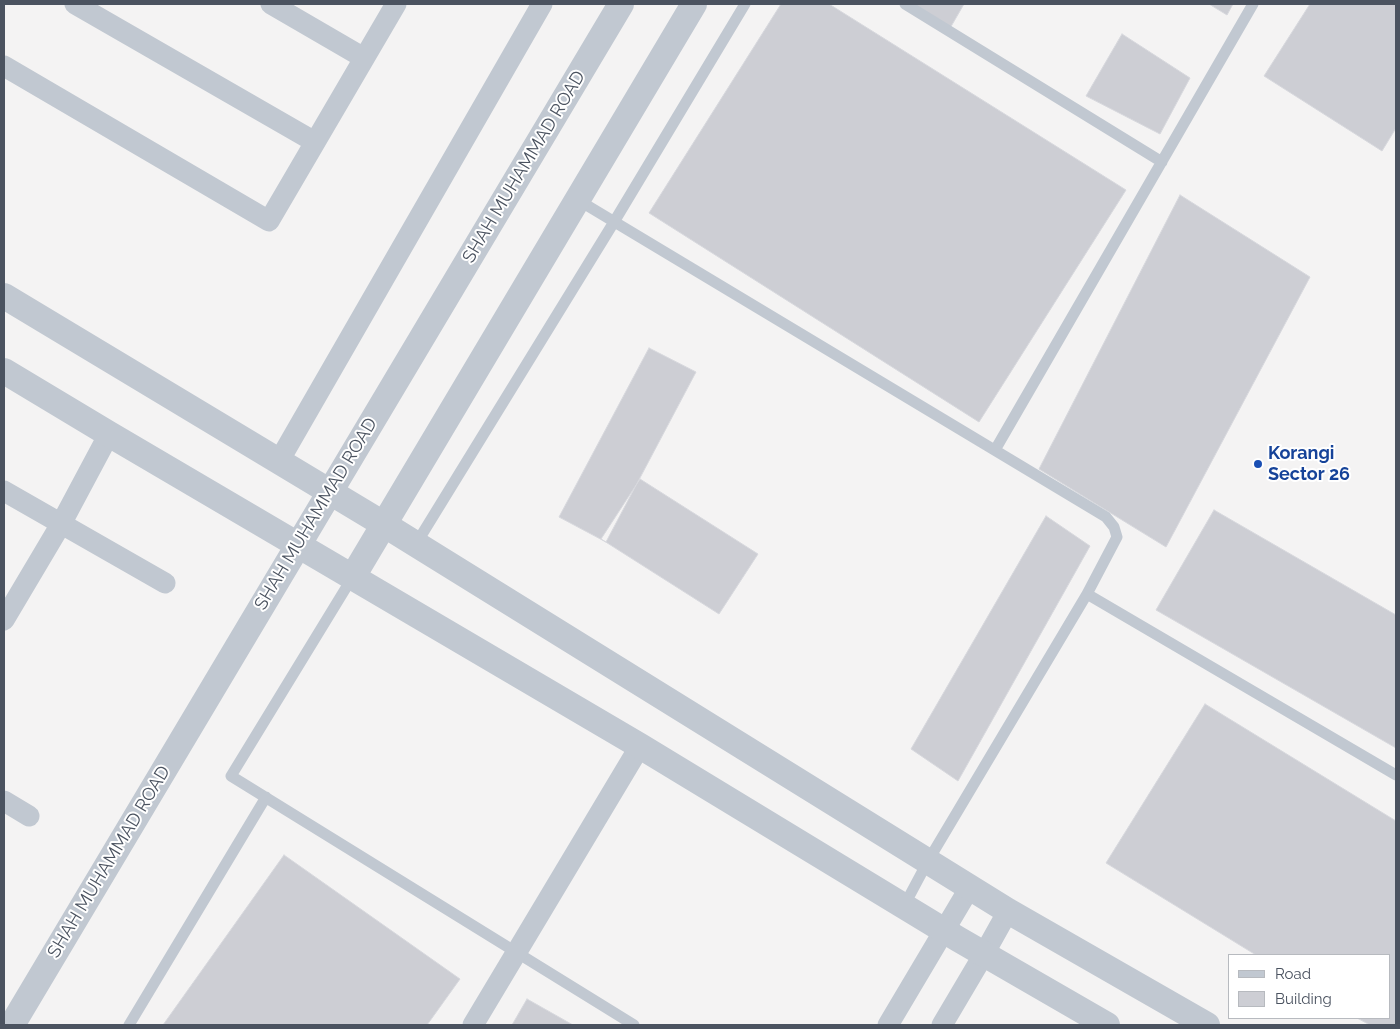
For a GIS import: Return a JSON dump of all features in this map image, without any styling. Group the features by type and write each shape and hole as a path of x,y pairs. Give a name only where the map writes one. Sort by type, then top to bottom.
{"street":[{"path":"75,4 315,142"},
{"path":"270,4 364,58"},
{"path":"4,66 269,221 396,4"},
{"path":"279,461 541,4"},
{"name":"SHAH MUHAMMAD ROAD","path":"12,1025 621,4"},
{"path":"352,578 694,4"},
{"path":"4,296 385,525 970,887 1207,1025"},
{"path":"4,370 352,578 640,746 984,954 1107,1025"},
{"path":"4,620 61,524 109,434"},
{"path":"4,491 165,583"},
{"path":"473,1025 640,746"},
{"path":"4,801 28,816"},
{"path":"888,1025 970,887"},
{"path":"942,1025 1008,910"}],"lane":[{"path":"416,545 745,4"},
{"path":"905,4 1162,162"},
{"path":"995,450 1254,4"},
{"path":"578,200 1106,517 1114,527 1117,537 1087,594 928,861 904,906"},
{"path":"352,578 231,776 634,1025"},
{"path":"1087,594 1396,775"},
{"path":"129,1025 266,797"}],"building":[{"path":"781,4 829,4 1126,190 979,422 649,213"},
{"path":"906,4 964,4 949,30"},
{"path":"1209,4 1233,4 1227,15"},
{"path":"1310,4 1396,4 1396,128 1382,151 1264,76"},
{"path":"1122,34 1190,78 1160,134 1086,96"},
{"path":"1180,195 1310,277 1166,547 1039,469"},
{"path":"649,348 696,372 606,542 559,517"},
{"path":"640,479 758,554 719,614 601,539"},
{"path":"1214,510 1396,615 1396,748 1156,610"},
{"path":"1046,516 1090,546 958,781 911,749"},
{"path":"1205,704 1396,821 1396,1025 1370,1025 1359,1019 1390,1019 1390,954 1254,954 1106,863"},
{"path":"284,855 460,979 427,1025 163,1025"},
{"path":"527,999 573,1025 512,1025"}],"place":[{"name":"Korangi Sector 26","path":"1258,464"}]}
